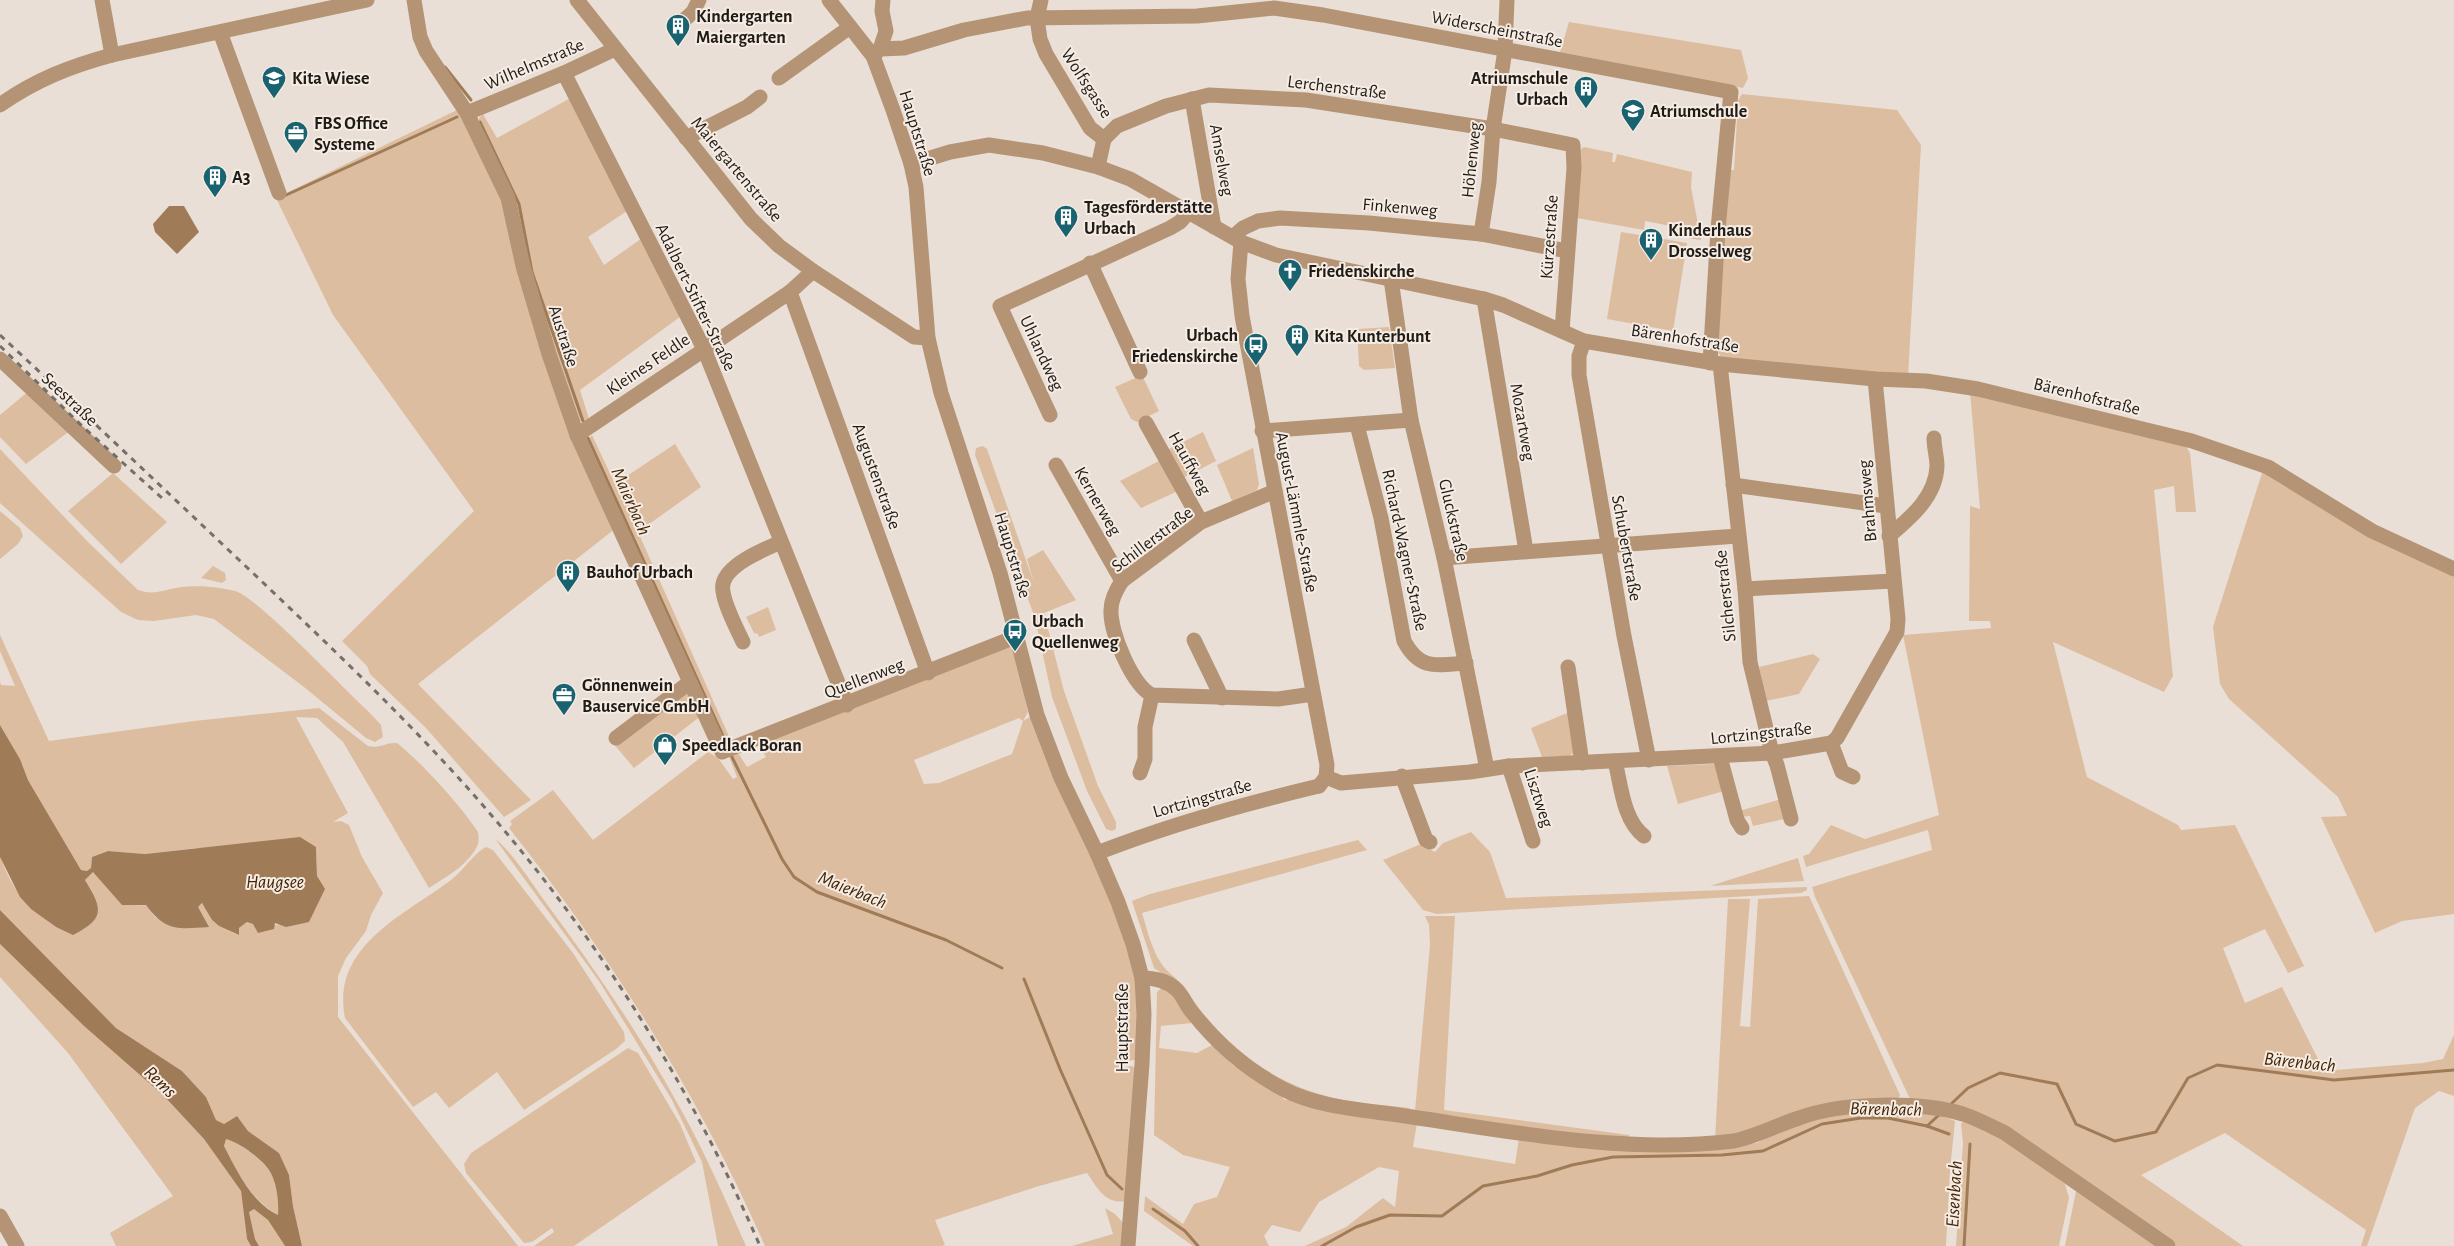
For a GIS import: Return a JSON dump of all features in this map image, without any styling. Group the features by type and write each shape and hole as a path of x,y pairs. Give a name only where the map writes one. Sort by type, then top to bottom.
{"street":[{"path":"102,0 112,54"},
{"path":"0,105 23,88 57,72 112,54 367,0"},
{"name":"Austraße","path":"414,0 420,37 426,51 467,113 508,198 523,266 549,354 577,435 722,752"},
{"name":"Maiergartenstraße","path":"577,0 751,219 779,246 813,272 914,338 928,338"},
{"path":"681,22 693,12 699,0"},
{"name":"Hauptstraße","path":"829,0 850,27 876,52 911,164 916,187 928,338 941,393 1000,573 1018,636 1036,715 1061,778 1097,852 1133,944 1142,978 1144,1014 1142,1064 1128,1246"},
{"path":"876,52 886,31 882,11 883,0"},
{"path":"1037,18 1041,0"},
{"path":"1323,15 1327,0"},
{"name":"Höhenweg","path":"1481,234 1489,182 1493,129 1505,50 1507,0"},
{"name":"Widerscheinstraße","path":"876,52 904,48 964,30 1037,18 1197,16 1274,8 1323,15 1731,92"},
{"name":"Wolfsgasse","path":"1037,18 1040,39 1046,54 1090,128 1104,139 1098,166"},
{"path":"779,78 850,27"},
{"path":"220,32 279,193"},
{"name":"Wilhelmstraße","path":"467,113 564,73 615,49"},
{"name":"Adalbert-Stifter-Straße","path":"564,73 704,349 847,705"},
{"name":"Silcherstraße","path":"1731,92 1718,229 1715,364 1733,485 1737,536 1745,589 1750,662 1772,753 1791,818"},
{"name":"Lerchenstraße","path":"1104,139 1117,126 1166,106 1209,95 1306,100 1493,129 1573,145"},
{"path":"686,138 747,107 760,97"},
{"name":"Amselweg","path":"1192,100 1214,227"},
{"name":"Kürzestraße","path":"1562,331 1574,168 1573,145"},
{"name":"Bärenhofstraße","path":"911,164 950,152 989,146 1017,148 1098,166 1130,179 1237,239 1276,255 1310,264 1484,299 1584,341 1715,364 1874,379 1926,381 1978,389 2225,451 2268,467 2372,531 2454,569"},
{"path":"1140,372 1090,263 1170,228 1180,222 1188,213"},
{"name":"Finkenweg","path":"1237,239 1243,228 1258,222 1280,218 1369,222 1481,234 1567,251"},
{"name":"August-Lämmle-Straße","path":"1237,239 1238,280 1242,316 1262,431 1327,765 1324,786"},
{"name":"Uhlandweg","path":"1050,415 1000,306 1090,263"},
{"name":"Kleines Feldle","path":"577,435 790,292 813,272"},
{"name":"Gluckstraße","path":"1392,279 1411,420 1444,558 1487,769"},
{"name":"Augustenstraße","path":"790,292 928,673"},
{"name":"Mozartweg","path":"1484,299 1526,551"},
{"name":"Schubertstraße","path":"1584,341 1579,356 1579,375 1638,713 1649,760"},
{"name":"Seestraße","path":"0,359 114,466"},
{"name":"Brahmsweg","path":"1874,379 1898,619"},
{"path":"1262,431 1411,420"},
{"name":"Hauffweg","path":"1146,423 1201,522"},
{"name":"Richard-Wagner-Straße","path":"1357,425 1381,518 1404,641 1410,653 1420,661 1433,666 1466,663"},
{"path":"1889,536 1922,507 1933,482 1937,467 1934,438"},
{"name":"Kernerweg","path":"1056,465 1122,582"},
{"path":"1733,485 1886,506"},
{"name":"Schillerstraße","path":"1152,695 1146,692 1132,674 1111,622 1114,593 1122,582 1201,522 1275,491"},
{"path":"1444,558 1737,536"},
{"path":"743,642 725,599 722,585 728,574 740,564 758,552 781,542"},
{"path":"1745,589 1893,581"},
{"name":"Lortzingstraße","path":"1097,852 1157,830 1228,808 1341,782 1509,766 1772,753 1831,743 1837,738 1887,651 1897,632 1898,619"},
{"name":"Quellenweg","path":"722,752 847,705 1018,636"},
{"path":"1194,640 1222,698"},
{"path":"1568,667 1582,763"},
{"path":"616,738 690,682"},
{"path":"1140,773 1145,759 1145,727 1152,695 1278,700 1313,694"},
{"path":"1831,743 1842,772 1853,777"},
{"path":"1720,757 1737,820 1742,828"},
{"path":"1616,760 1625,803 1634,828 1644,836"},
{"name":"Lisztweg","path":"1509,766 1533,841"},
{"path":"1402,776 1426,840 1430,842"},
{"path":"1142,978 1153,978 1166,982 1176,990 1192,1012 1222,1046 1241,1064 1265,1080 1286,1091 1338,1106 1543,1137 1653,1147 1734,1141 1800,1117 1827,1110 1908,1105 1980,1120 2005,1133 2168,1246"},
{"path":"0,1216 17,1246"}],"shaded area":[{"path":"1569,22 1741,50 1748,78 1743,88 1560,52"},
{"path":"578,94 630,209 588,237 604,265 645,236 684,314 580,390 589,419 584,422 578,421 480,129 479,118 483,114 497,138"},
{"path":"1742,94 1897,110 1921,145 1908,377 1722,359 1717,350 1728,170 1734,170 1738,101"},
{"path":"459,109 501,189 616,528 418,684 531,800 504,817 426,728 370,674 367,666 342,641 474,511 333,315 276,198"},
{"path":"1584,147 1613,153 1612,162 1615,162 1617,154 1692,172 1691,187 1701,240 1670,235 1671,226 1645,221 1644,230 1577,218 1581,149"},
{"path":"1621,232 1687,243 1673,331 1607,319"},
{"path":"1389,327 1395,368 1364,370 1359,366 1357,329"},
{"path":"1142,375 1159,411 1137,422 1131,419 1115,387"},
{"path":"30,390 71,430 26,464 0,437 0,415"},
{"path":"1970,391 2184,443 2190,453 2196,512 2176,512 2174,486 2154,490 2173,676 2164,692 2053,642 2087,777 2178,825 2181,830 2235,825 2304,966 2288,973 2265,929 2223,948 2245,1003 2282,987 2324,1071 2423,1063 2443,1059 2454,1035 2454,1096 2439,1091 2415,1108 2367,1246 2361,1246 2366,1230 2225,1133 2141,1175 2243,1246 2177,1246 1984,1115 1910,1099 1815,897 1812,887 1932,850 1928,830 1806,867 1803,856 1809,854 1831,825 1865,839 1939,815 1903,635 1991,628 1990,621 1969,621 1970,506 1980,509"},
{"path":"1203,432 1216,461 1181,479 1167,450"},
{"path":"592,435 615,484 675,444 701,487 638,532 732,743 723,743 586,442"},
{"path":"983,446 987,449 1034,583 1027,559 1043,550 1076,600 1044,613 1064,691 1098,786 1116,822 1116,829 1112,831 1106,829 1087,791 1052,697 1035,618 975,455 976,448"},
{"path":"1253,448 1259,484 1257,490 1232,501 1217,465"},
{"path":"0,449 88,542 138,590 154,592 202,586 235,591 246,596 280,625 367,710 381,725 383,737 375,742 366,738 304,687 214,619 196,615 154,621 138,620 121,612 0,503"},
{"path":"1159,461 1178,491 1141,508 1120,481"},
{"path":"2263,470 2454,574 2454,914 2402,921 2375,933 2321,817 2347,816 2338,797 2229,699 2220,684 2213,627"},
{"path":"113,473 167,522 121,564 68,511"},
{"path":"0,511 20,528 23,536 18,544 0,559"},
{"path":"213,566 225,573 226,580 222,583 201,578"},
{"path":"768,607 776,630 759,637 758,634 754,633 746,617"},
{"path":"0,635 49,741 194,721 319,708 368,746 376,747 397,743 417,760 450,796 477,831 478,844 463,864 429,888 343,742 317,718 296,717 348,813 333,822 341,821 349,825 362,857 383,893 371,915 366,931 346,958 338,976 338,1017 518,1246 302,1246 293,1206 289,1176 279,1153 248,1131 237,1116 224,1124 216,1120 206,1097 182,1071 116,1028 0,910 0,856 10,879 22,897 36,912 56,927 92,891 85,880 93,872 105,882 118,899 134,905 146,905 156,918 208,926 197,907 203,903 212,920 219,926 238,935 239,928 247,922 269,925 309,922 316,894 317,875 316,847 197,848 145,854 108,851 92,857 91,868 87,871 81,870 28,780 20,759 0,725 0,681 1,685 15,686 0,651"},
{"path":"1013,642 1028,712 1023,721 1032,716 1111,896 1138,984 1138,1059 1119,1063 1120,1068 1132,1066 1138,1070 1128,1201 1113,1201 1108,1198 1099,1190 1087,1173 1039,1186 935,1220 945,1245 942,1246 765,1246 711,1135 651,1029 583,926 509,828 512,824 510,821 553,790 593,840 708,752 718,758 733,779 737,777 728,754 737,751 747,767 766,757 758,743","holes":["1019,718 1023,721 1012,754 939,783 924,784 914,760"]},
{"path":"1813,654 1820,659 1799,694 1766,701 1759,667"},
{"path":"690,690 702,715 634,768 613,743"},
{"path":"1572,711 1575,752 1569,756 1542,757 1531,728"},
{"path":"1713,764 1718,767 1724,791 1678,804 1667,766"},
{"path":"1782,799 1784,819 1753,826 1750,816 1741,817 1739,811"},
{"path":"1471,832 1490,852 1506,898 1807,887 1807,890 1801,893 1437,914 1423,910 1383,860 1421,844 1435,852 1443,843"},
{"path":"496,840 506,849 526,874 594,970 644,1046 694,1135 746,1246 718,1246 702,1162 672,1100 599,981"},
{"path":"1358,840 1367,850 1142,913 1152,945 1163,967 1182,984 1214,1026 1248,1058 1267,1071 1310,1091 1352,1102 1410,1108 1408,1111 1307,1095 1239,1059 1176,983 1154,968 1132,901 1150,894"},
{"path":"486,847 493,850 573,953 624,1032 625,1041 616,1049 524,1110 497,1072 449,1108 436,1092 413,1107 345,1018 344,993 349,971 360,952 375,935 393,920 451,880"},
{"path":"1798,858 1804,881 1710,886"},
{"path":"1809,896 1900,1095 1897,1103 1715,1140 1728,899 1750,899 1740,1026 1750,1027 1758,899"},
{"path":"1425,916 1455,916 1444,1110 1629,1135 1628,1142 1415,1111 1430,945 1429,925"},
{"path":"0,944 84,1026 164,1096 204,1139 241,1191 247,1239 251,1246 116,1246 110,1233 173,1196 68,1053 0,977"},
{"path":"1161,988 1167,988 1192,1023 1161,1026 1159,1048 1197,1053 1212,1045 1233,1065 1283,1094 1283,1099 1287,1100 1288,1096 1417,1123 1413,1147 1515,1164 1519,1138 1669,1152 1757,1143 1797,1123 1825,1114 1902,1111 1934,1113 1955,1121 1946,1246 1305,1246 1346,1227 1383,1198 1395,1207 1399,1171 1379,1167 1319,1202 1300,1232 1272,1225 1264,1236 1269,1246 1193,1246 1144,1211 1145,1196 1183,1224 1194,1204 1217,1197 1230,1167 1183,1155 1154,1135 1157,992"},
{"path":"628,1048 638,1053 680,1124 696,1162 574,1246 534,1246 554,1232 552,1228 532,1242 524,1243 466,1173 464,1164 471,1153"},
{"path":"1964,1120 2007,1138 2065,1184 2069,1198 2059,1246 1956,1246 1963,1143 1961,1124"},
{"path":"226,1138 250,1151 266,1165 276,1186 279,1216 269,1210 246,1185 224,1146"},
{"path":"2076,1191 2159,1246 2065,1246"},
{"path":"254,1208 268,1220 285,1246 259,1246 255,1239 249,1212"},
{"path":"1105,1208 1115,1214 1126,1226 1124,1246 1072,1246 1113,1234"}],"water":[{"path":"169,206 184,206 199,232 177,254 155,232 153,224"},
{"name":"Haugsee","path":"0,725 20,759 28,780 81,870 87,871 91,868 92,857 108,851 145,854 300,837 316,847 317,876 325,889 309,922 286,927 275,923 274,929 258,933 253,924 247,922 239,928 239,935 219,926 212,920 202,903 198,907 209,927 173,927 160,920 146,905 122,905 93,872 85,880 98,906 96,918 91,924 73,935 56,927 31,909 20,897 0,857"},
{"name":"Rems","path":"0,910 116,1028 182,1071 206,1097 216,1120 224,1124 237,1116 248,1131 279,1153 289,1175 293,1206 302,1246 285,1246 268,1220 254,1209 249,1212 255,1239 259,1246 251,1246 247,1239 241,1191 204,1139 164,1096 84,1026 0,944","holes":["226,1139 256,1156 269,1170 277,1192 278,1215 260,1203 240,1176 224,1146"]}],"waterway":[{"name":"Maierbach","path":"445,67 471,100"},
{"path":"284,196 457,117"},
{"name":"Maierbach","path":"480,122 519,204 532,272 583,421"},
{"name":"Maierbach","path":"588,438 723,736"},
{"name":"Maierbach","path":"731,755 782,859 794,877 817,892 946,940 1002,968"},
{"name":"Maierbach","path":"1024,979 1060,1069 1107,1175 1122,1189"},
{"name":"Bärenbach","path":"1950,1105 1968,1088 2000,1073 2057,1084 2076,1124 2115,1141 2156,1132 2188,1078 2217,1065 2334,1080 2454,1070"},
{"name":"Bärenbach","path":"1322,1246 1356,1227 1390,1215 1442,1216 1483,1186 1537,1176 1572,1165 1613,1157 1722,1155 1763,1151 1822,1124 1861,1118 1888,1118 1927,1126 1940,1114"},
{"name":"Eisenbach","path":"1927,1126 1949,1134"},
{"name":"Eisenbach","path":"1964,1246 1970,1144"},
{"name":"Maierbach","path":"1153,1209 1185,1231 1198,1246"}],"railway":[{"path":"0,335 348,664 410,726 498,823 575,921 611,972 644,1025 706,1134 760,1246"},
{"path":"0,346 82,426 162,498"}],"place":[{"name":"Kindergarten Maiergarten","path":"678,47"},
{"name":"Kita Wiese","path":"274,99"},
{"name":"Atriumschule Urbach","path":"1586,109"},
{"name":"Atriumschule","path":"1633,132"},
{"name":"FBS Office Systeme","path":"296,154"},
{"name":"A3","path":"215,198"},
{"name":"Tagesförderstätte Urbach","path":"1066,238"},
{"name":"Kinderhaus Drosselweg","path":"1651,261"},
{"name":"Friedenskirche","path":"1290,292"},
{"name":"Kita Kunterbunt","path":"1297,357"},
{"name":"Urbach Friedenskirche","path":"1256,366"},
{"name":"Bauhof Urbach","path":"568,593"},
{"name":"Urbach Quellenweg","path":"1015,652"},
{"name":"Gönnenwein Bauservice GmbH","path":"564,716"},
{"name":"Speedlack Boran","path":"665,766"}]}
